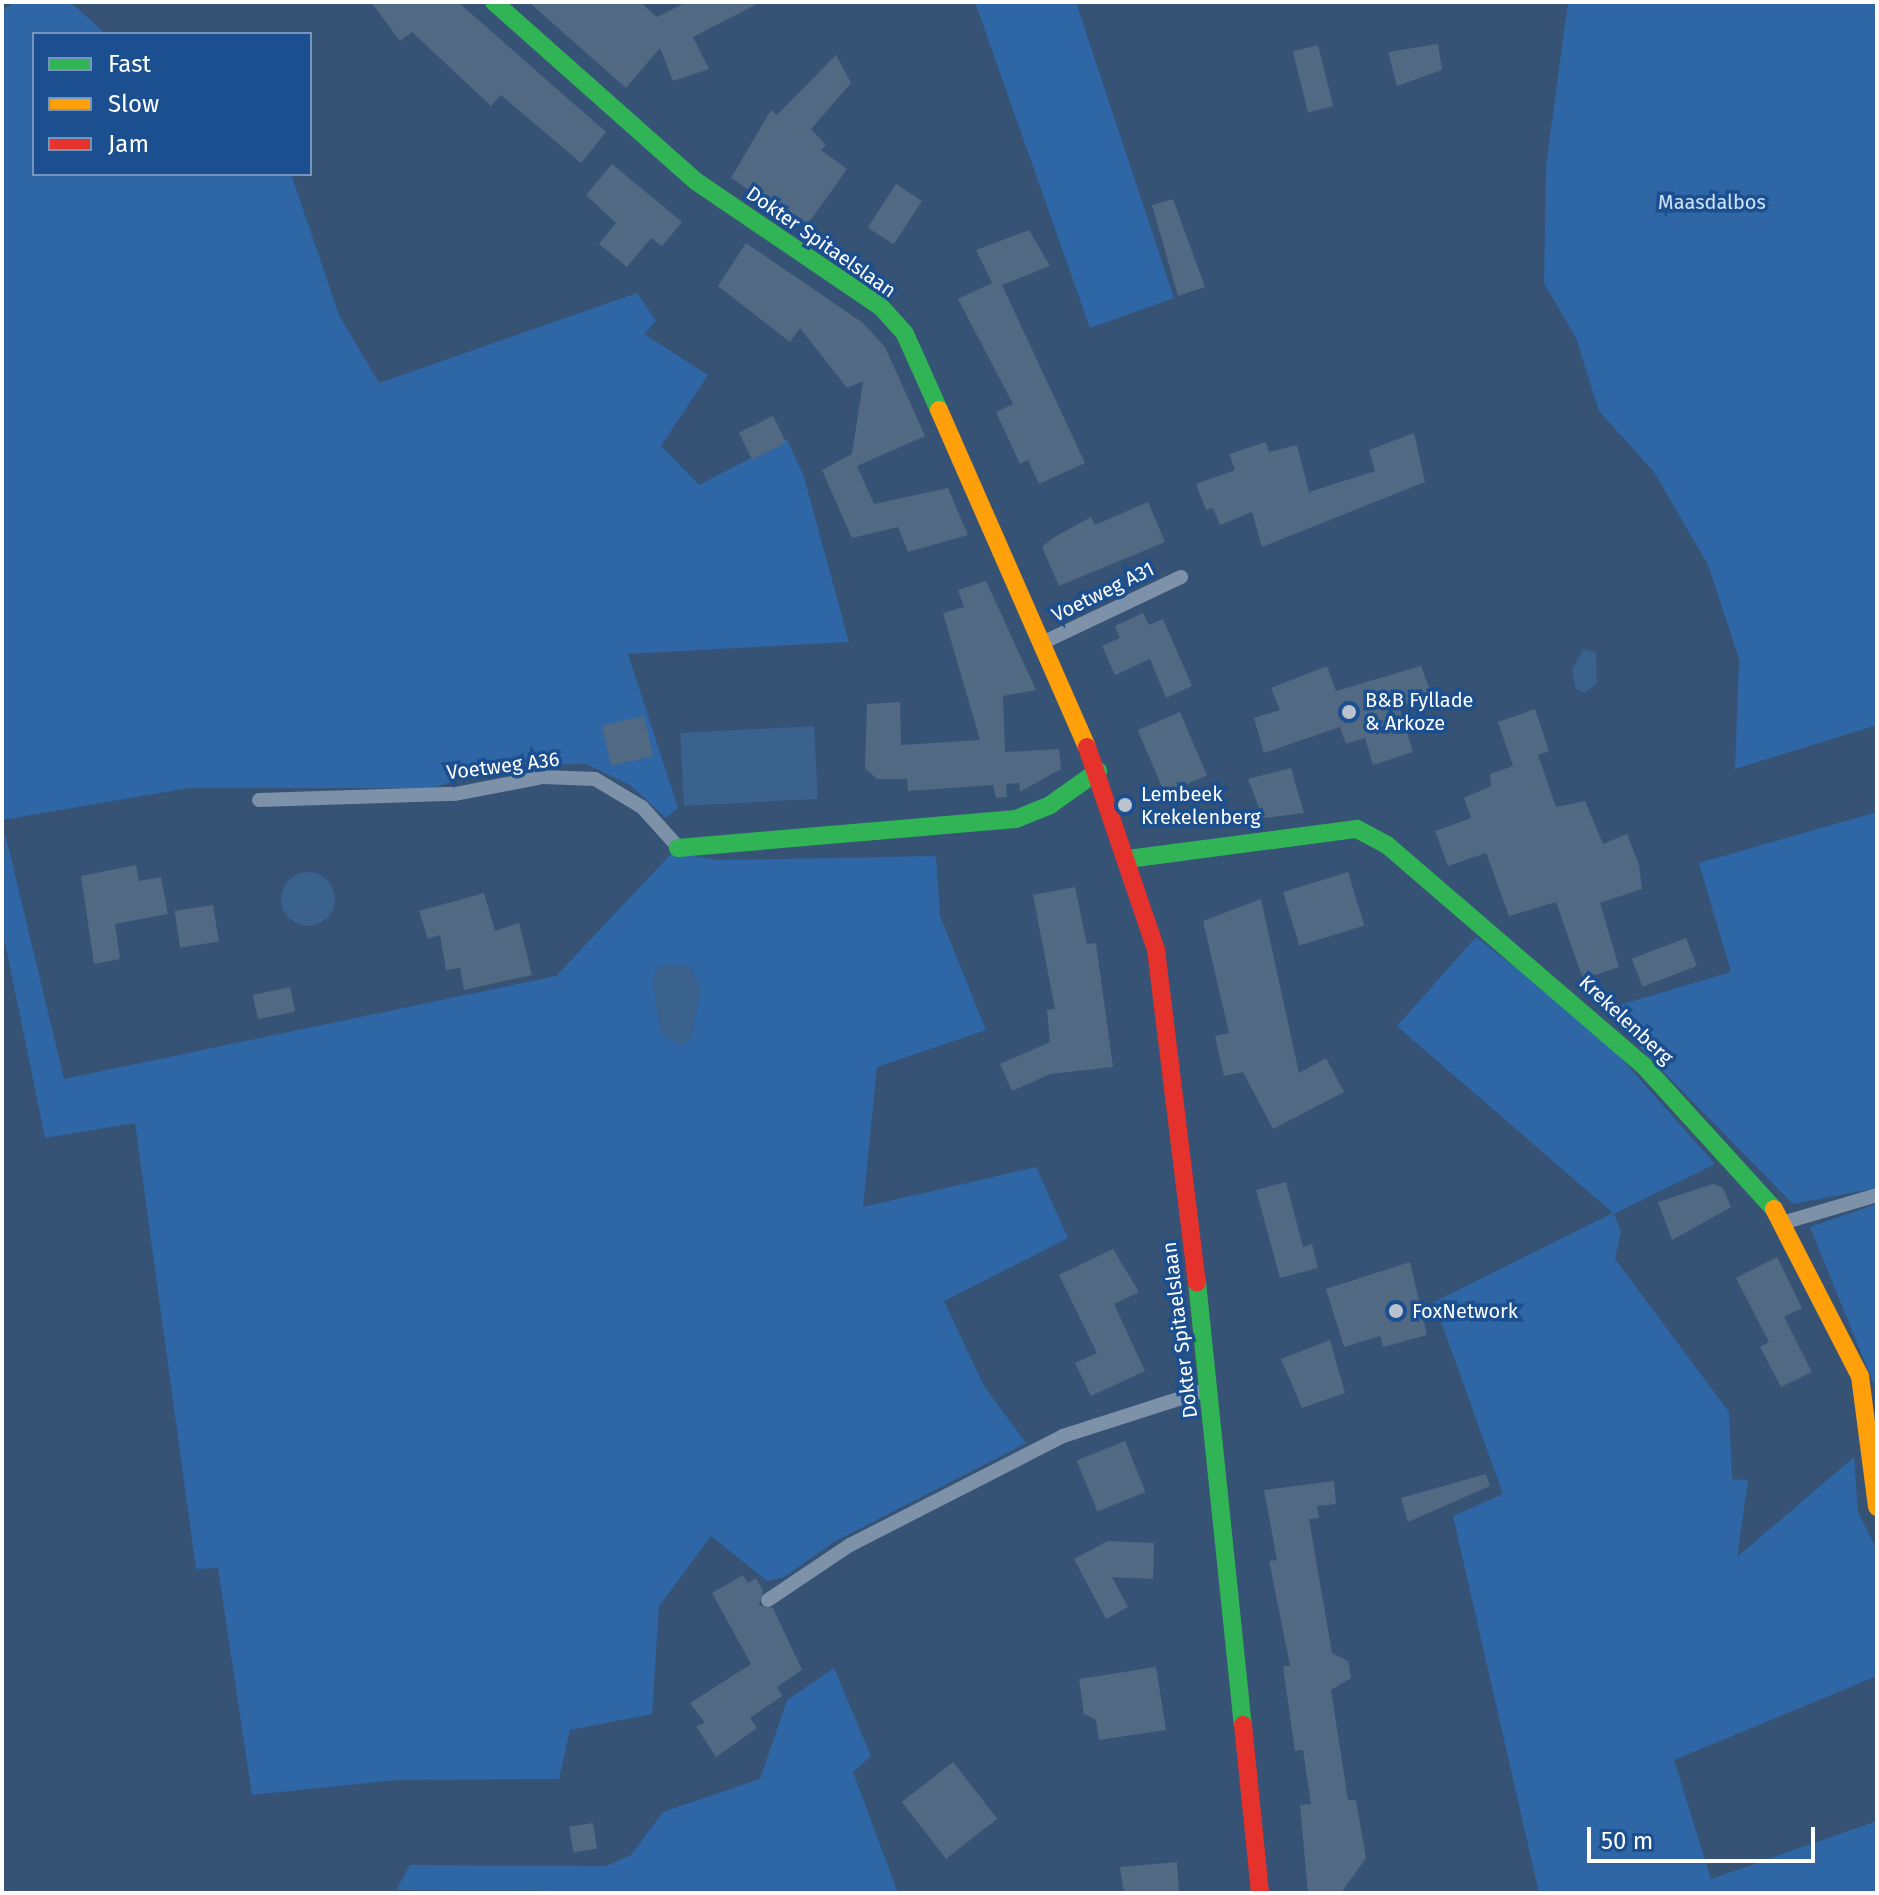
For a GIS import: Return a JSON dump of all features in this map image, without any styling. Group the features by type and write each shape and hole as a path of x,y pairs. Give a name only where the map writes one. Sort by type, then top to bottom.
{"street":[{"name":"Dokter Spitaelslaan","path":"494,2 697,182 881,307 905,334 1098,771 1156,950 1210,1389 1260,1893"},
{"path":"678,848 1016,819 1050,805 1098,771"},
{"name":"Krekelenberg","path":"1128,859 1343,828 1368,833 1557,986 1643,1065 1786,1222 1860,1376 1877,1507"}],"lane":[{"name":"Voetweg A31","path":"1042,643 1181,577"},
{"name":"Voetweg A36","path":"259,800 455,794 543,777 595,779 642,807 678,848"},
{"path":"1786,1222 1877,1195"},
{"path":"768,1600 850,1545 1063,1436 1210,1389"}],"green space":[{"path":"13,2 70,2 104,32 32,32 32,176 292,176 339,315 379,383 637,293 656,321 644,334 708,375 661,446 699,485 787,439 804,477 849,642 628,654 678,808 666,818 630,785 586,764 513,765 431,788 189,788 2,820 2,11"},
{"path":"975,2 1076,2 1174,298 1090,328"},
{"name":"Maasdalbos","path":"1568,2 1877,2 1877,725 1735,769 1739,659 1708,565 1654,472 1599,411 1576,338 1544,283 1546,166"},
{"path":"1877,812 1877,1188 1793,1204 1603,1010 1731,972 1699,863"},
{"path":"5,833 64,1079 556,976 672,853 719,860 936,856 940,916 986,1030 877,1067 863,1207 1036,1167 1068,1238 944,1301 984,1386 1026,1443 834,1542 784,1577 767,1581 711,1536 659,1606 652,1714 570,1730 559,1779 398,1780 252,1795 218,1568 196,1569 135,1123 45,1138 2,928"},
{"path":"1476,937 1597,1031 1715,1164 1614,1214 1621,1232 1615,1259 1729,1412 1732,1479 1748,1480 1737,1557 1854,1457 1858,1512 1877,1550 1877,1676 1674,1760 1711,1879 1877,1821 1877,1893 1539,1893 1453,1516 1503,1494 1434,1302 1613,1213 1397,1026"},
{"path":"1877,1204 1877,1392 1810,1227"},
{"path":"834,1668 871,1756 853,1772 898,1893 396,1890 410,1865 606,1866 631,1855 663,1812 760,1779 787,1700"}],"shaded area":[{"path":"1583,649 1596,652 1597,683 1585,693 1576,689 1572,670"},
{"path":"814,726 818,799 684,806 680,733"},
{"path":"308,872 327,880 335,899 327,918 308,926 289,918 281,899 289,880"},
{"path":"670,964 690,966 701,989 692,1036 682,1045 661,1035 653,984 656,969"}],"building":[{"path":"371,2 458,2 606,132 581,163 501,95 491,106 412,32 400,41"},
{"path":"640,2 657,17 687,2 761,2 693,37 709,69 673,81 660,48 626,88 531,4"},
{"path":"1438,44 1442,70 1397,86 1388,52"},
{"path":"1318,45 1333,106 1308,112 1293,51"},
{"path":"836,55 851,83 811,129 826,145 821,150 847,169 805,228 731,178 771,110 777,115"},
{"path":"612,164 682,222 662,246 651,238 627,267 599,244 616,223 586,195"},
{"path":"896,184 922,201 894,244 868,228"},
{"path":"1173,199 1205,287 1178,296 1152,205"},
{"path":"1029,230 1050,266 1002,285 1085,463 1039,484 1028,460 1020,464 996,412 1013,404 958,299 992,283 976,250"},
{"path":"746,243 863,323 885,347 925,436 857,466 874,504 948,488 968,535 908,552 898,527 852,538 822,470 852,454 863,381 847,388 800,328 790,342 718,286"},
{"path":"773,416 786,443 752,460 739,433"},
{"path":"1414,433 1425,482 1262,547 1252,512 1220,525 1213,508 1206,510 1196,484 1235,470 1229,454 1266,442 1269,452 1297,445 1309,492 1375,471 1369,450"},
{"path":"1148,502 1165,542 1059,586 1042,547 1091,517 1095,525"},
{"path":"986,581 1036,690 1003,696 1005,752 1059,749 1061,769 1020,792 1019,783 1006,784 1007,797 996,798 993,785 908,791 907,779 877,779 865,768 867,704 900,702 901,745 980,740 943,613 964,607 958,590"},
{"path":"1143,613 1149,625 1163,619 1192,686 1166,698 1150,659 1115,675 1102,646 1120,638 1115,626"},
{"path":"1327,666 1336,691 1421,666 1432,696 1399,707 1413,752 1373,765 1365,738 1346,744 1340,727 1264,753 1254,718 1280,710 1271,688"},
{"path":"1535,709 1549,751 1538,755 1556,807 1585,801 1603,844 1627,834 1639,865 1642,889 1600,903 1619,967 1583,979 1556,902 1509,916 1486,853 1448,866 1435,831 1471,818 1464,798 1491,786 1490,774 1513,766 1498,722"},
{"path":"1180,712 1207,776 1165,793 1138,730"},
{"path":"644,716 653,756 611,766 602,726"},
{"path":"1291,768 1304,813 1263,818 1248,779"},
{"path":"136,865 139,881 161,877 168,914 115,924 120,959 94,964 81,876"},
{"path":"1348,872 1364,926 1299,945 1283,892"},
{"path":"1075,887 1087,944 1096,943 1113,1067 1050,1074 1012,1091 1000,1064 1050,1042 1047,1010 1055,1009 1033,895"},
{"path":"484,893 495,931 519,923 532,975 464,990 460,968 446,970 440,935 428,939 419,911"},
{"path":"1261,899 1299,1073 1326,1058 1344,1092 1273,1129 1243,1072 1224,1076 1215,1036 1229,1033 1203,921"},
{"path":"213,905 219,942 180,948 174,911"},
{"path":"1686,938 1697,966 1643,987 1632,959"},
{"path":"290,987 295,1011 258,1019 253,995"},
{"path":"1286,1182 1303,1247 1312,1244 1318,1268 1280,1278 1256,1190"},
{"path":"1713,1184 1723,1188 1731,1207 1672,1240 1658,1202"},
{"path":"1113,1249 1139,1292 1114,1304 1145,1371 1091,1396 1075,1363 1097,1353 1059,1275"},
{"path":"1777,1257 1802,1308 1784,1317 1812,1372 1781,1387 1760,1347 1769,1342 1736,1278"},
{"path":"1410,1262 1427,1335 1383,1347 1380,1336 1344,1347 1326,1289"},
{"path":"1330,1340 1345,1393 1302,1408 1281,1359"},
{"path":"1125,1441 1146,1492 1097,1511 1077,1460"},
{"path":"1486,1474 1490,1486 1408,1522 1401,1498"},
{"path":"1334,1481 1336,1504 1317,1506 1319,1518 1309,1519 1332,1653 1348,1661 1351,1678 1331,1690 1348,1800 1356,1800 1366,1858 1341,1893 1308,1893 1300,1805 1311,1804 1303,1750 1295,1751 1283,1666 1290,1666 1269,1561 1277,1560 1264,1490"},
{"path":"1108,1541 1154,1543 1153,1579 1112,1577 1128,1607 1106,1619 1074,1559"},
{"path":"743,1575 748,1583 756,1578 763,1591 759,1605 773,1608 802,1670 777,1687 782,1696 750,1718 757,1728 716,1757 696,1726 705,1723 690,1703 751,1664 712,1593"},
{"path":"1156,1667 1166,1730 1099,1740 1096,1720 1084,1714 1079,1679"},
{"path":"953,1762 997,1819 946,1859 902,1802"},
{"path":"593,1823 597,1849 573,1852 569,1827"},
{"path":"1177,1862 1179,1893 1124,1893 1120,1867"}],"traffic: fast":[{"path":"494,2 697,182 881,307 905,334 939,410"},
{"path":"678,848 1016,819 1050,805 1098,771"},
{"path":"1128,859 1357,829 1387,845 1643,1065 1774,1209"},
{"path":"1197,1282 1243,1725"}],"traffic: slow":[{"path":"939,410 1087,747"},
{"path":"1774,1209 1860,1376 1877,1507"}],"traffic: jam":[{"path":"1087,747 1156,950 1197,1282"},
{"path":"1243,1725 1260,1893"}],"place":[{"name":"B&B Fyllade & Arkoze","path":"1349,712"},
{"name":"Lembeek Krekelenberg","path":"1125,805"},
{"name":"FoxNetwork","path":"1396,1311"}]}
